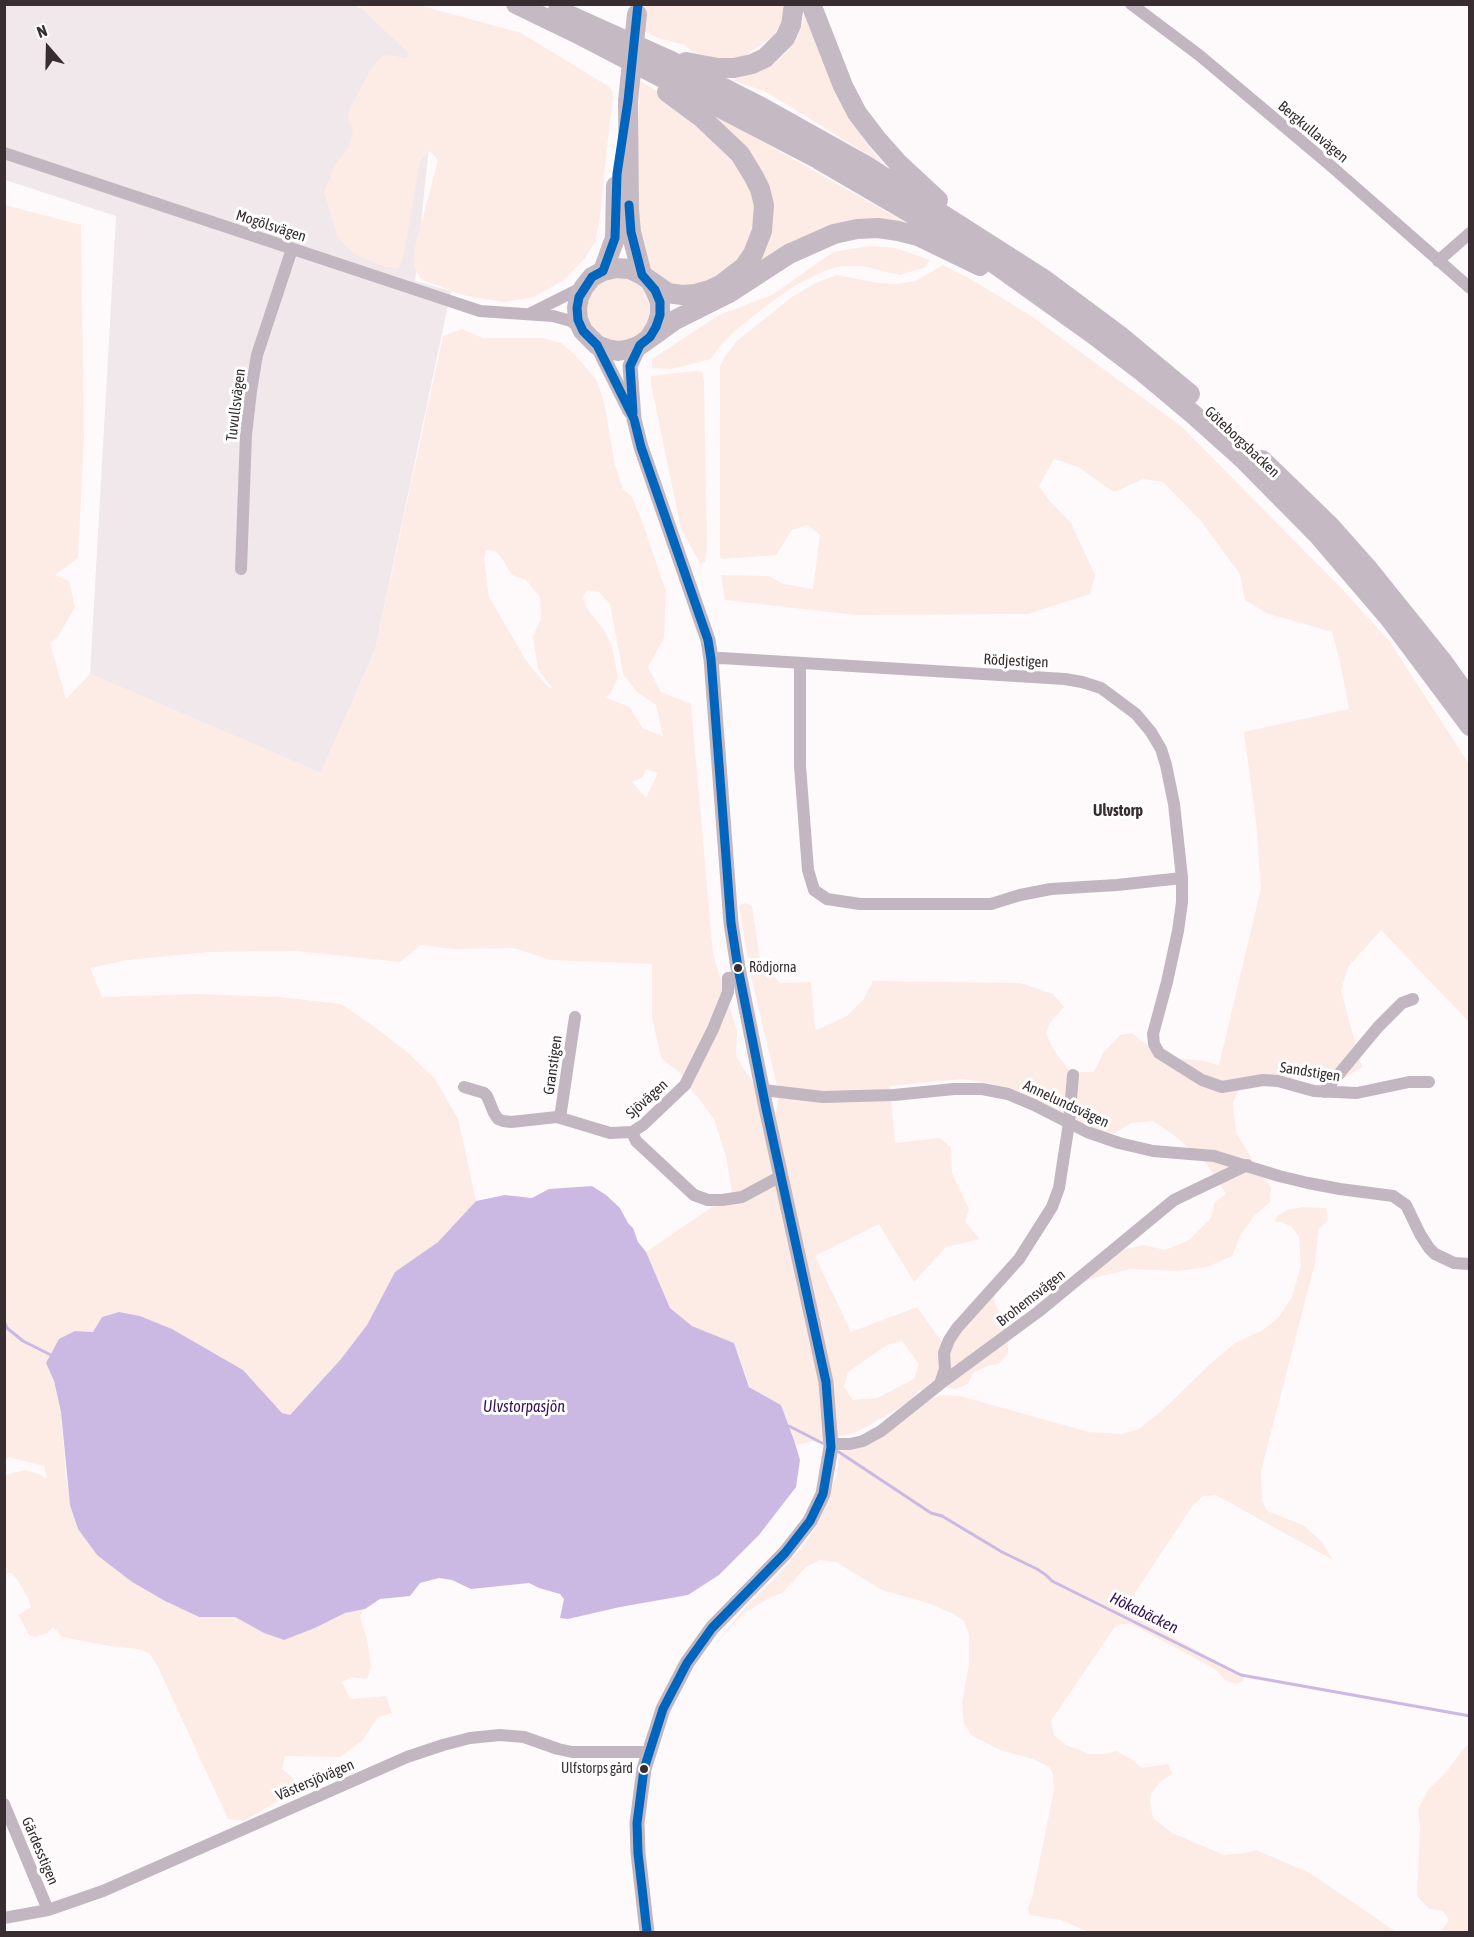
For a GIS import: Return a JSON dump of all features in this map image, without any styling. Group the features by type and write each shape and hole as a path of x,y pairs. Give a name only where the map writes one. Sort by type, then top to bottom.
{"highway":[{"path":"516,4 818,159 981,254 1041,298"},
{"path":"544,4 667,59 763,108 865,165 970,231"},
{"path":"667,59 718,68 734,68 752,64 765,58 785,38 791,25 794,4"},
{"path":"812,4 843,86 857,113 898,163 970,231"},
{"path":"603,271 615,238 616,179 628,101 637,9"},
{"path":"614,54 702,118 740,154 754,177 764,205 762,231 753,254 744,267 723,284 710,290 695,294 668,293 630,269 623,268 603,271 592,277 579,297 578,320 590,338 607,349 618,351 630,349 675,320 729,293 789,254 834,234 857,229 878,228 918,236 1041,298"},
{"path":"628,101 631,232 646,278 660,302 660,315 656,327 645,341"},
{"name":"Göteborgsbacken","path":"970,231 1045,280 1119,335 1208,409 1248,446 1330,526 1369,570 1443,662 1470,700"},
{"name":"Göteborgsbacken","path":"1041,298 1144,373 1194,415 1272,488 1354,576 1470,726"}],"street":[{"name":"Bergkullavägen","path":"1131,4 1199,55 1331,166 1470,288"},
{"name":"Mogölsvägen","path":"4,153 480,311 530,313 571,321 590,338"},
{"path":"1438,261 1470,232"},
{"name":"Tuvullsvägen","path":"242,569 246,435 250,391 257,355 292,249"},
{"name":"Mogölsvägen","path":"530,313 584,287"},
{"path":"590,338 634,419"},
{"path":"645,341 630,366 634,419 698,610 711,659 730,912 740,977 763,1090 826,1382 831,1444 823,1494 810,1521 785,1553 712,1628 687,1663 663,1709 648,1752 637,1823 647,1932"},
{"name":"Rödjestigen","path":"711,659 1065,679 1101,688 1136,714 1151,732 1161,750 1169,774 1174,804 1182,878"},
{"path":"800,664 800,766 808,870 814,890 827,899 860,904 991,904 1051,889 1182,878"},
{"name":"Sandstigen","path":"1182,878 1182,902 1178,931 1153,1034 1154,1044 1159,1053 1202,1080 1222,1088 1263,1080 1324,1092 1357,1093 1409,1082 1429,1082"},
{"name":"Sjövägen","path":"464,1087 484,1093 498,1119 503,1121 560,1118 610,1133 632,1132 643,1125 685,1085 728,992 728,978 740,977"},
{"path":"1324,1092 1378,1026 1402,1003 1413,999"},
{"name":"Granstigen","path":"560,1118 575,1017"},
{"path":"940,1384 945,1369 944,1353 949,1340 1019,1259 1052,1207 1059,1188 1069,1123 1073,1075"},
{"name":"Annelundsvägen","path":"763,1090 823,1096 894,1095 954,1089 982,1089 1008,1094 1105,1139 1119,1143 1153,1150 1214,1156 1308,1183 1394,1196 1406,1204 1420,1234 1435,1254 1454,1263 1470,1264"},
{"path":"632,1132 636,1141 694,1195 708,1200 742,1197 781,1176"},
{"name":"Brohemsvägen","path":"831,1444 863,1441 881,1431 940,1384 1038,1312 1174,1200 1247,1165"},
{"name":"Västersjövägen","path":"5,1920 48,1910 113,1886 407,1756 443,1745 470,1738 500,1735 524,1737 572,1752 648,1752"},
{"name":"Gärdesstigen","path":"4,1804 48,1910"}],"shaded area":[{"path":"5,5 355,5 387,23 419,67 431,127 415,281 451,291 375,650 321,773 90,674 116,216 5,180"},
{"path":"358,5 419,5 521,33 608,86 613,92 599,224 595,242 585,258 564,280 534,297 504,302 462,295 421,279 414,267 415,247 438,160 430,151 420,161 403,258 398,268 385,267 354,254 338,238 324,192 336,163 350,146 353,129 348,119 350,108 372,67 382,56 392,55 406,59 408,53"},
{"path":"646,5 783,5 783,20 773,36 743,57 718,59 693,52 685,45 658,38 644,31"},
{"path":"805,13 829,74 864,140 883,164 768,93 733,80 776,63 800,32"},
{"path":"640,81 668,98 740,165 756,203 753,230 745,252 732,268 715,280 677,288 660,280 641,256 635,211"},
{"path":"699,106 910,225 873,221 751,271 771,206"},
{"path":"5,205 81,225 84,438 78,558 55,575 69,581 75,607 58,637 50,643 66,699 90,674 321,773 375,650 443,336 462,329 483,338 543,338 561,343 596,379 604,402 615,465 623,489 632,497 643,524 666,591 664,638 648,667 661,692 691,704 713,954 737,1031 736,1056 776,1113 779,1094 752,981 739,905 745,903 752,906 760,959 780,983 811,982 817,1030 847,1016 863,1000 873,981 1021,983 1053,994 1064,1007 1050,1023 1046,1034 1057,1055 1071,1072 1094,1072 1103,1053 1120,1035 1132,1033 1149,1047 1173,1058 1219,1065 1261,888 1256,822 1244,732 1349,709 1332,632 1266,613 1245,600 1240,574 1201,521 1163,482 1143,479 1114,492 1078,467 1054,459 1039,486 1071,523 1095,575 1090,594 1028,614 856,615 725,600 721,575 769,576 783,584 813,589 820,535 808,525 792,530 776,555 723,559 720,557 720,367 724,357 737,341 792,297 815,283 837,275 878,283 897,284 916,281 943,265 1030,315 1181,426 1342,589 1390,642 1469,764 1469,1022 1381,930 1348,967 1341,991 1362,1067 1343,1079 1244,1077 1233,1103 1236,1132 1261,1175 1271,1187 1270,1202 1254,1216 1240,1236 1232,1256 1207,1267 1177,1271 1130,1269 1094,1278 1067,1289 1053,1298 1055,1288 1121,1250 1144,1245 1165,1250 1189,1240 1211,1218 1215,1202 1226,1194 1207,1164 1175,1136 1153,1121 1131,1123 1113,1134 1092,1128 1015,1092 989,1083 963,1079 890,1086 895,1143 939,1138 951,1147 952,1173 969,1209 965,1222 980,1239 946,1247 914,1282 879,1224 815,1256 851,1332 917,1307 946,1348 993,1281 995,1304 1005,1322 1008,1354 998,1364 987,1366 973,1373 968,1384 955,1389 938,1385 919,1391 908,1403 855,1433 796,1445 781,1405 750,1387 734,1343 692,1326 670,1308 646,1252 712,1207 733,1198 726,1156 714,1119 678,1071 661,1058 652,1017 652,964 551,960 513,948 453,949 421,945 400,962 297,951 208,952 128,960 90,968 102,997 196,994 279,997 341,1004 407,1052 435,1079 458,1119 476,1201 438,1242 395,1272 367,1325 341,1359 290,1415 282,1413 243,1370 172,1329 140,1316 119,1312 102,1317 93,1332 75,1331 46,1363 54,1381 61,1412 66,1477 71,1507 78,1529 97,1555 132,1582 199,1617 235,1617 264,1633 283,1640 345,1613 364,1609 360,1616 368,1644 371,1667 367,1679 352,1677 342,1682 350,1699 386,1696 392,1713 377,1718 363,1740 340,1757 285,1756 282,1769 293,1778 295,1791 244,1821 228,1819 158,1667 149,1653 139,1649 62,1637 53,1627 48,1633 35,1637 29,1635 18,1615 31,1607 28,1598 17,1579 11,1573 5,1573 5,1475 25,1470 47,1479 44,1466 8,1457 5,1462","holes":["486,550 495,551 512,575 526,580 540,597 541,619 533,636 538,669 552,688 548,687 527,662 489,597 484,560","587,590 599,592 610,604 623,674 637,692 656,705 663,736 642,728 630,707 604,697 610,695 618,678 612,646 604,630 586,607 583,597","646,769 658,773 646,798 632,782 643,777","902,1341 919,1364 914,1379 877,1398 853,1400 844,1387 848,1372 887,1345"]},
{"path":"870,246 896,248 930,260 924,268 900,275 862,266 841,266 824,271 796,285 766,306 736,330 711,359 671,369 652,368 652,359 719,315 772,295 833,252"},
{"path":"611,275 639,279 654,303 647,330 629,342 607,341 590,327 587,321 585,306 593,286"},
{"path":"702,372 704,381 707,547 705,562 700,563 681,529 651,384 651,376"},
{"path":"1303,1207 1326,1208 1328,1220 1319,1229 1315,1263 1261,1471 1262,1500 1267,1511 1303,1525 1322,1542 1333,1560 1216,1495 1203,1496 1193,1505 1134,1594 1135,1610 1140,1619 1244,1676 1244,1680 1238,1684 1226,1681 1215,1669 1131,1624 1122,1624 1114,1628 1051,1721 1054,1735 1066,1745 1089,1754 1106,1754 1116,1751 1142,1768 1168,1764 1172,1774 1160,1782 1151,1794 1150,1801 1153,1818 1172,1833 1224,1855 1256,1850 1310,1873 1396,1932 1089,1932 1061,1920 1029,1915 1028,1908 1054,1790 1053,1774 1049,1767 1033,1759 1000,1750 971,1735 964,1723 962,1703 969,1664 969,1635 964,1621 928,1603 882,1590 836,1562 820,1560 806,1567 782,1593 744,1613 712,1648 749,1603 776,1577 806,1542 821,1518 837,1473 842,1451 931,1399 942,1395 960,1396 1089,1432 1121,1434 1139,1429 1235,1343 1263,1330 1279,1317 1292,1297 1301,1265 1299,1237 1292,1227 1275,1222 1277,1216 1287,1210"},
{"path":"1469,1744 1469,1932 1441,1932 1449,1920 1443,1911 1429,1909 1417,1896 1420,1826 1418,1809 1428,1790"}],"water":[{"name":"Ulvstorpasjön","path":"592,1186 620,1208 633,1228 670,1308 692,1326 734,1343 749,1387 781,1405 794,1440 800,1460 796,1487 759,1535 719,1575 688,1595 568,1619 560,1618 564,1599 560,1594 529,1583 471,1589 452,1580 439,1578 420,1583 410,1596 380,1599 365,1609 345,1613 284,1640 264,1633 235,1617 199,1617 165,1601 132,1582 97,1555 78,1529 70,1505 61,1412 54,1381 46,1363 59,1339 75,1331 93,1332 102,1317 119,1312 140,1316 172,1329 243,1370 282,1413 290,1415 341,1359 367,1325 395,1272 438,1242 476,1201 505,1195 532,1198 549,1189"}],"waterway":[{"path":"4,1321 7,1328 23,1341 51,1355"},
{"name":"Hökabäcken","path":"789,1426 822,1443"},
{"name":"Hökabäcken","path":"839,1452 931,1513 942,1516 1002,1552 1037,1569 1052,1581 1241,1675 1470,1716"}],"transit line":[{"path":"638,4 628,101 617,174 615,238 603,271 592,277 579,297 578,320 583,331 597,345 634,419 641,447 708,640 731,923 766,1108 826,1382 831,1447 823,1494 810,1521 785,1553 712,1628 687,1663 663,1709 644,1769 637,1823 647,1932"},
{"path":"629,205 631,232 642,275 655,290 660,302 660,315 656,327 650,337 640,345 630,366 633,413"}],"place":[{"name":"Rödjorna","path":"738,968"},
{"name":"Ulfstorps gård","path":"644,1769"}],"district":[{"name":"Ulvstorp","path":"1118,811"}]}
